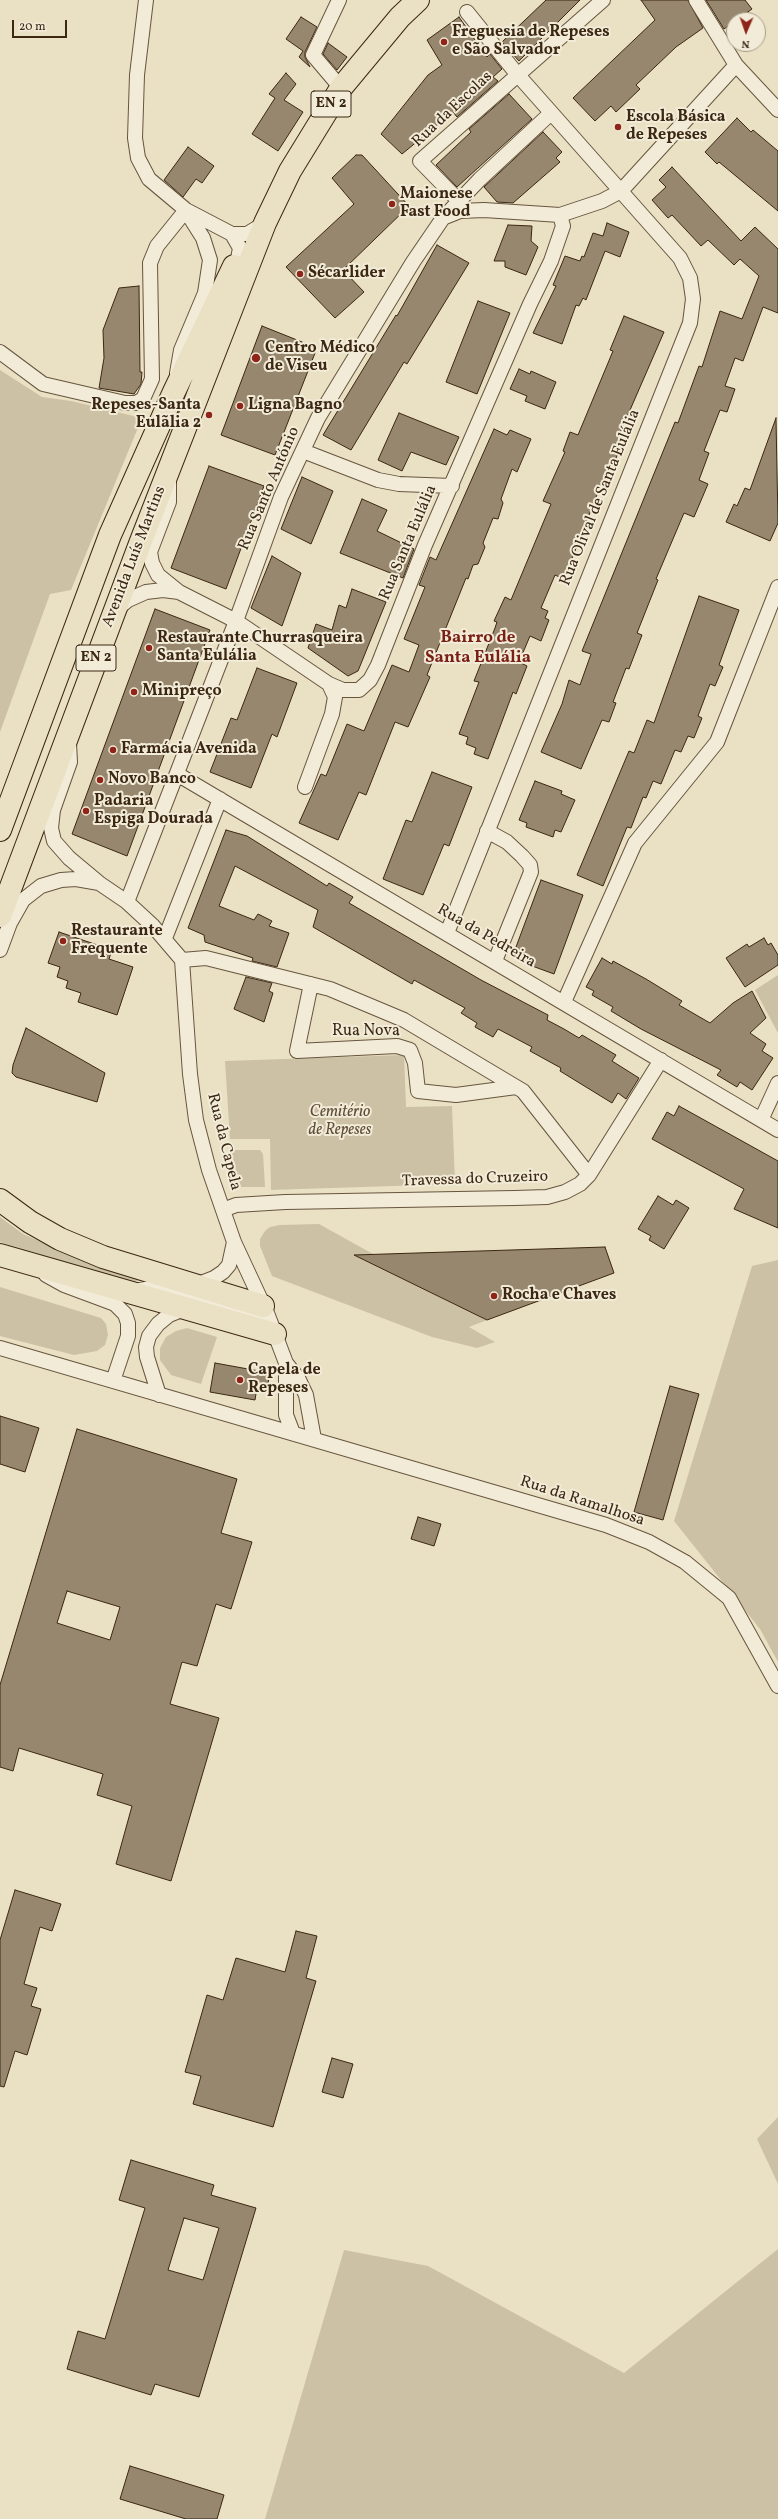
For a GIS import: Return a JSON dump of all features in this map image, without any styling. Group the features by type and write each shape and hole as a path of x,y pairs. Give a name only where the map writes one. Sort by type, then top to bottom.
{"main road":[{"name":"Avenida Luís Martins","path":"0,916 169,467 265,223 290,171 341,88 400,17 418,0"},
{"name":"Avenida Luís Martins","path":"0,830 110,535 173,394 239,258 265,223"},
{"path":"0,1200 30,1222 60,1239 103,1256 195,1285 265,1310"},
{"path":"0,1256 275,1334"}],"street":[{"path":"146,0 142,18 134,114 138,158 149,180 186,210 232,234 247,234 265,223"},
{"path":"339,0 313,55 341,88"},
{"name":"Rua da Escolas","path":"459,201 420,162 517,74 603,0"},
{"path":"696,0 736,65 778,110"},
{"name":"Rua Olival de Santa Eulália","path":"447,933 690,323 692,299 690,278 680,258 517,74 467,12"},
{"path":"443,218 460,211 484,210 560,215 602,201 621,191 736,65"},
{"name":"Rua Santo António","path":"127,902 236,621 280,498 332,393 413,262 443,218 551,113"},
{"path":"0,352 43,384 125,403 136,403 143,399 152,379 150,263 157,246 186,210"},
{"path":"173,394 181,350 205,293 210,260 203,238 186,210"},
{"name":"Rua Santa Eulália","path":"180,592 236,621 329,684 343,690 359,690 370,680 452,486 558,243 563,226 560,215"},
{"path":"196,400 203,352 226,301 238,268 240,248 232,234"},
{"path":"303,451 378,480 399,484 452,486"},
{"path":"169,467 169,502 150,552 152,563 158,575 180,592"},
{"path":"564,1002 635,843 717,742 778,587"},
{"path":"114,612 128,600 146,592 163,590 180,592"},
{"path":"305,787 332,714 335,697 329,684"},
{"path":"69,730 70,762 53,810 51,828 54,841 99,883 127,902 165,938 182,960"},
{"name":"Rua da Pedreira","path":"177,774 778,1130"},
{"path":"165,938 220,799"},
{"path":"487,831 507,842 530,865 531,872 495,961"},
{"path":"0,950 10,923 23,900 41,886 60,880 76,879 99,883"},
{"name":"Rua Nova","path":"182,960 206,958 312,984 330,989 404,1020 523,1091 589,1175"},
{"name":"Rua da Capela","path":"182,960 190,1074 196,1120 209,1170 234,1242 265,1310 286,1363 286,1415 292,1433"},
{"name":"Rua Nova","path":"312,984 297,1051 397,1046 410,1050 415,1063 418,1091 456,1095 516,1087"},
{"name":"Travessa do Cruzeiro","path":"223,1210 236,1205 286,1202 547,1197 575,1186 589,1175 661,1060"},
{"path":"761,1120 778,1083"},
{"path":"195,1285 214,1278 223,1272 229,1265 234,1242"},
{"path":"36,1265 48,1277 64,1285 115,1304 124,1314 128,1323 128,1336 113,1381"},
{"path":"129,1292 156,1287 256,1316 265,1310"},
{"path":"159,1395 147,1357 146,1347 149,1336 158,1324 169,1315 184,1308"},
{"name":"Rua da Ramalhosa","path":"0,1348 606,1525 649,1542 685,1562 729,1598 778,1686"},
{"path":"286,1363 298,1378 306,1395 314,1439"}],"green space":[{"path":"0,370 42,397 71,401 142,418 71,590 50,594 0,732"},
{"path":"778,975 778,1033 755,990"},
{"name":"Cemitério de Repeses","path":"404,1055 406,1107 452,1106 455,1184 271,1190 270,1139 230,1139 225,1061"},
{"path":"230,1150 260,1150 263,1154 265,1187 241,1187"},
{"path":"0,1217 23,1234 73,1256 144,1280 131,1282 0,1242"},
{"path":"319,1224 373,1254 354,1255 487,1320 469,1327 495,1342 477,1348 432,1337 272,1276 260,1246 260,1239 265,1231 270,1227 280,1225"},
{"path":"778,1260 778,1662 760,1629 674,1521 752,1266"},
{"path":"0,1287 101,1318 106,1324 108,1335 105,1345 97,1351 74,1355 0,1336"},
{"path":"187,1328 217,1337 201,1384 171,1375 160,1360 160,1348 166,1337 176,1331"},
{"path":"778,2117 778,2184 757,2139"},
{"path":"778,2249 778,2519 265,2519 344,2250 428,2266 624,2373"}],"building":[{"path":"546,0 580,0 519,61 502,42"},
{"path":"641,0 688,0 703,28 676,47 636,85 640,89 616,112 611,106 595,121 573,98 655,20"},
{"path":"706,0 745,0 752,9 748,12 726,12 726,28 724,29"},
{"path":"301,17 317,27 305,52 305,57 310,67 299,57 303,51 286,39"},
{"path":"459,17 487,57 490,54 502,69 493,77 498,81 457,117 453,112 402,154 381,134 428,75 442,65 427,40"},
{"path":"328,43 347,57 337,70 323,54"},
{"path":"286,73 296,84 284,100 303,112 278,151 252,134 275,98 269,94"},
{"path":"509,94 532,119 457,187 436,165 471,132 469,129"},
{"path":"737,118 751,132 753,130 778,151 778,211 719,162 717,164 705,152"},
{"path":"543,132 562,152 556,158 560,162 513,203 497,202 484,187"},
{"path":"188,147 214,166 202,183 196,179 183,197 164,180"},
{"path":"356,155 362,155 409,206 343,270 364,292 335,318 286,267 354,204 332,178"},
{"path":"672,167 741,241 755,227 778,249 778,313 763,307 743,361 735,358 725,386 735,389 727,412 720,410 704,451 709,453 699,480 708,484 694,517 684,513 656,579 658,580 637,633 642,635 629,669 626,668 613,702 616,703 609,722 602,720 581,769 541,752 562,704 569,680 580,685 591,654 582,651 675,422 678,423 699,366 702,367 720,311 742,319 759,276 740,259 734,265 708,240 701,246 672,215 668,218 652,200 666,187 659,180"},
{"path":"607,223 629,232 620,257 605,251 586,300 583,298 579,306 576,305 562,344 533,333 556,286 553,285 565,256 580,261 582,256 584,257 593,233 603,236"},
{"path":"508,225 532,226 531,241 538,247 526,275 505,267 505,261 494,261"},
{"path":"437,245 469,263 407,364 404,362 351,450 323,435 396,315 397,316"},
{"path":"139,286 140,372 142,372 141,384 134,394 99,388 104,358 103,330 119,288"},
{"path":"478,301 510,313 477,394 446,382"},
{"path":"624,316 664,332 620,433 625,435 613,466 609,464 564,579 555,575 541,608 548,611 545,618 549,620 541,641 530,636 519,662 527,666 516,694 513,692 488,759 474,754 476,748 466,744 468,737 459,734 479,682 474,681 497,622 494,621 505,597 511,600 551,504 543,501 565,452 563,451 570,432 578,435 613,351 610,350"},
{"path":"262,326 317,348 275,455 221,435"},
{"path":"519,369 530,374 531,371 556,382 545,409 525,401 527,396 510,389"},
{"path":"399,413 459,437 446,465 411,452 402,471 378,460"},
{"path":"776,418 778,523 770,541 726,522 734,504 737,506 745,488 750,490"},
{"path":"494,429 507,435 510,430 531,439 517,472 512,469 501,499 503,503 498,519 493,518 483,543 485,547 478,564 473,565 468,579 466,578 427,675 430,677 408,727 395,722 366,795 359,792 338,840 299,823 321,774 326,776 347,724 364,731 392,665 409,672 419,645 404,639 425,587 419,585 430,557 436,560"},
{"path":"209,466 264,486 226,589 171,568"},
{"path":"302,477 333,491 311,544 281,529"},
{"path":"362,499 387,510 377,531 414,549 403,578 340,553"},
{"path":"272,556 301,573 282,626 251,608"},
{"path":"352,589 386,602 358,671 348,676 308,648 316,624 332,630 339,605 346,608"},
{"path":"699,596 739,610 719,665 723,667 715,686 710,684 698,716 702,718 694,738 688,736 681,752 675,750 661,784 653,781 646,798 643,797 631,828 627,827 603,886 577,875 629,751 634,753 647,720 654,723"},
{"path":"155,609 210,630 127,856 72,834"},
{"path":"257,668 297,683 277,737 272,734 251,788 210,772 231,718 237,720"},
{"path":"432,772 472,787 449,846 444,844 423,895 383,879 406,820 412,822"},
{"path":"535,781 562,791 561,794 575,800 561,832 555,830 553,837 526,827 527,823 519,820"},
{"path":"226,830 247,836 327,886 329,883 353,897 349,903 481,980 548,1015 547,1020 579,1038 582,1035 616,1055 612,1061 639,1078 626,1099 618,1093 612,1103 560,1071 561,1068 530,1051 532,1047 498,1029 493,1037 475,1027 477,1023 461,1013 465,1008 414,980 412,984 313,927 318,910 235,866 219,906 254,920 258,914 272,921 269,926 289,933 277,967 252,961 253,958 205,942 204,935 188,928"},
{"path":"541,880 583,895 554,974 524,963 526,959 513,955"},
{"path":"59,932 112,950 109,959 133,967 117,1015 78,1002 81,993 66,988 68,981 57,977 60,967 48,963"},
{"path":"764,938 768,945 771,943 778,955 778,965 745,987 726,958 747,944 749,947"},
{"path":"602,958 612,964 613,961 646,979 682,1001 679,1005 710,1023 733,1003 752,991 766,1018 750,1033 766,1044 762,1051 773,1058 752,1090 740,1082 737,1087 717,1075 721,1070 641,1029 611,1011 613,1007 592,995 594,991 586,987"},
{"path":"246,977 272,983 269,991 273,993 264,1022 234,1009"},
{"path":"26,1028 105,1073 97,1102 16,1077 12,1073 13,1065"},
{"path":"679,1106 778,1161 778,1228 734,1209 744,1189 652,1139 667,1112 674,1116"},
{"path":"658,1196 673,1205 676,1200 689,1208 664,1249 649,1240 651,1236 638,1229"},
{"name":"Rocha e Chaves","path":"605,1247 614,1273 487,1320 354,1255"},
{"name":"Capela de Repeses","path":"215,1363 270,1373 267,1388 257,1387 255,1400 210,1392"},
{"path":"670,1386 699,1394 663,1520 634,1512"},
{"path":"0,1416 39,1428 25,1472 0,1464"},
{"path":"77,1429 237,1479 221,1533 252,1542 231,1609 216,1604 197,1666 182,1662 170,1704 219,1718 171,1881 116,1864 132,1806 97,1795 103,1774 19,1748 13,1771 0,1767 0,1685","holes":["67,1591 120,1607 110,1640 57,1623"]},
{"path":"418,1517 441,1524 434,1546 411,1539"},
{"path":"15,1890 61,1904 52,1931 40,1927 24,1984 37,1988 31,2006 41,2009 27,2055 15,2051 4,2087 0,2086 0,1940"},
{"path":"296,1931 317,1936 306,1978 316,1981 273,2127 193,2104 201,2076 185,2072 207,1995 223,2000 236,1958 285,1972"},
{"path":"332,2058 353,2064 343,2098 322,2092"},
{"path":"131,2160 214,2185 211,2195 256,2208 199,2397 155,2384 151,2395 67,2369 78,2331 105,2339 145,2208 119,2200","holes":["184,2218 219,2228 203,2280 168,2270"]},
{"path":"130,2466 224,2495 217,2519 186,2519 120,2499"}],"place":[{"name":"Freguesia de Repeses e São Salvador","path":"444,42"},
{"name":"Escola Básica de Repeses","path":"618,127"},
{"name":"Maionese Fast Food","path":"392,204"},
{"name":"Sécarlider","path":"300,274"},
{"name":"Centro Médico de Viseu","path":"256,358"},
{"name":"Ligna Bagno","path":"240,406"},
{"name":"Repeses-Santa Eulãlia 2","path":"209,415"},
{"name":"Restaurante Churrasqueira Santa Eulália","path":"149,648"},
{"name":"Minipreço","path":"134,692"},
{"name":"Farmácia Avenida","path":"113,750"},
{"name":"Novo Banco","path":"100,780"},
{"name":"Padaria Espiga Dourada","path":"86,811"},
{"name":"Restaurante Frequente","path":"63,941"},
{"name":"Rocha e Chaves","path":"494,1296"},
{"name":"Capela de Repeses","path":"240,1380"}],"district":[{"name":"Bairro de Santa Eulália","path":"478,649"}]}
